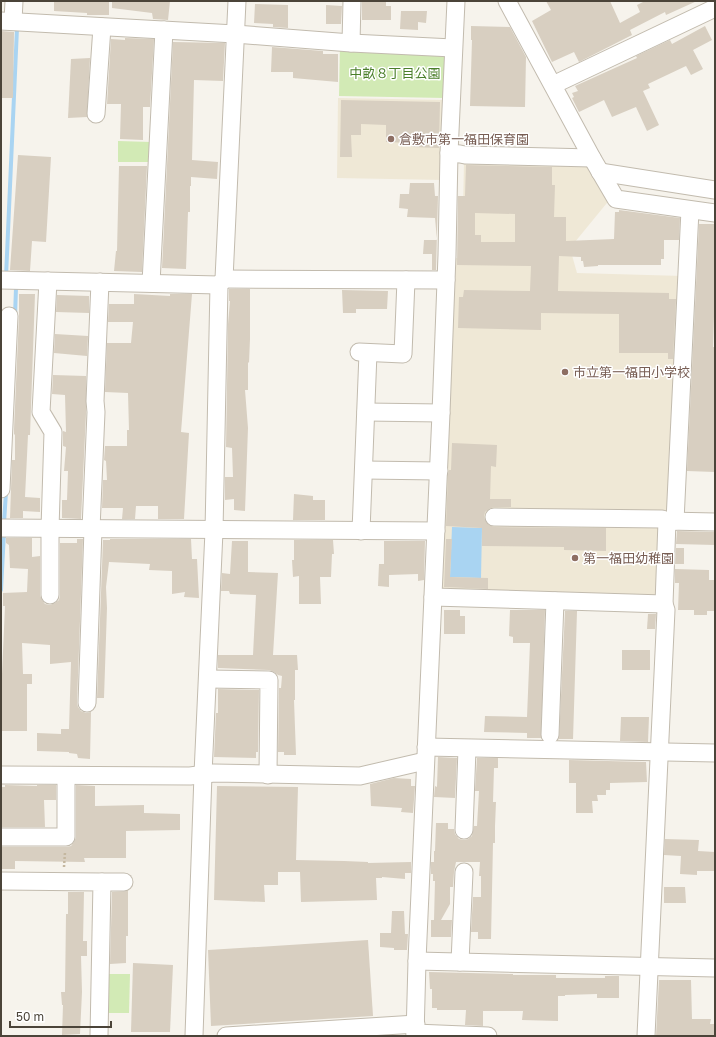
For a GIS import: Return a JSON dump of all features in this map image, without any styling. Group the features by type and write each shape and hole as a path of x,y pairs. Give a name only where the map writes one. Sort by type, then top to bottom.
{"street":[{"path":"14,1 7,21 453,48"},
{"path":"194,1036 203,774 214,531 221,282 237,1"},
{"path":"351,43 352,1"},
{"path":"415,1031 417,961 437,598 436,531 446,280 454,153 453,48 456,1"},
{"path":"507,1 616,199 715,213"},
{"path":"553,86 715,8"},
{"path":"96,114 102,27"},
{"path":"151,283 164,30"},
{"path":"454,153 596,165 715,190"},
{"path":"646,1036 648,967 666,610 664,604 671,521 690,210"},
{"path":"1,280 151,283 446,280"},
{"path":"361,531 366,412 364,353 403,354 406,280"},
{"path":"48,281 41,412 53,432 50,529 50,595"},
{"path":"87,703 96,412 95,401 100,282"},
{"path":"1,489 9,316"},
{"path":"366,412 441,413"},
{"path":"364,470 438,471"},
{"path":"494,517 662,519 671,521 715,522"},
{"path":"3,528 214,531 436,531"},
{"path":"437,598 664,604"},
{"path":"550,735 555,601"},
{"path":"208,679 269,680 268,775"},
{"path":"464,830 467,749"},
{"path":"1,775 190,776 203,774 360,776 429,750 467,749 715,753"},
{"path":"1,837 66,837 66,776"},
{"path":"460,962 464,872"},
{"path":"1,881 124,882"},
{"path":"99,1036 102,882"},
{"path":"417,961 715,968"},
{"path":"226,1036 415,1031 488,1036"}],"path":[{"path":"63,872 66,837"}],"shaded area":[{"name":"倉敷市第一福田保育園","path":"338,98 445,100 444,180 337,178"},
{"name":"市立第一福田小学校","path":"464,161 591,164 611,198 570,248 577,273 683,276 671,515 662,523 659,593 653,598 442,591 456,258 462,258"}],"green space":[{"name":"中畝８丁目公園","path":"340,46 446,54 445,98 339,96"},
{"path":"118,141 151,142 150,162 118,162"},
{"path":"104,974 130,974 129,1013 104,1013"}],"water":[{"path":"452,527 482,528 481,578 450,577"}],"building":[{"path":"54,1 109,1 109,15 87,15 87,13 54,11"},
{"path":"112,1 170,1 168,20 153,19 152,13 112,8"},
{"path":"362,1 386,1 386,6 391,6 391,20 362,20"},
{"path":"546,1 610,1 620,23 640,12 637,5 645,1 697,1 666,15 665,12 630,30 632,35 579,62 574,52 552,62 532,21 551,10"},
{"path":"255,4 288,5 288,28 273,27 273,24 254,23"},
{"path":"326,5 342,6 341,24 326,24"},
{"path":"401,11 427,11 426,23 418,22 418,30 400,29"},
{"path":"471,26 510,27 526,57 525,107 470,106"},
{"path":"705,26 712,40 693,50 703,69 691,75 686,66 648,84 650,88 643,91 659,125 647,131 636,107 612,117 604,100 579,112 572,98 574,97 572,93 578,91 575,86 637,58 636,56 670,40 672,44"},
{"path":"1,31 14,32 13,98 1,98"},
{"path":"125,38 154,39 150,107 143,107 143,140 120,139 121,104 107,104 111,39 125,40"},
{"path":"173,42 225,43 223,81 194,80 192,160 218,162 217,179 191,177 186,269 162,268"},
{"path":"272,47 323,51 323,54 338,54 338,82 293,78 293,72 271,72"},
{"path":"90,58 87,117 68,118 71,59"},
{"path":"341,100 440,102 439,148 412,147 412,143 386,142 386,125 361,124 361,135 351,135 352,157 340,157"},
{"path":"18,155 51,157 46,242 32,241 30,271 10,270"},
{"path":"466,165 552,167 552,185 555,185 554,217 566,217 566,241 614,239 615,212 619,212 619,210 680,218 679,240 664,240 664,259 661,259 661,265 598,265 584,267 581,257 559,256 558,291 669,293 669,299 676,299 673,359 668,359 668,353 619,353 619,314 541,313 541,330 458,328 459,297 463,297 464,290 530,291 531,266 457,265 458,196 465,196","holes":["475,213 515,214 515,242 481,242 481,235 475,235"]},
{"path":"119,166 147,166 142,272 114,271 117,251"},
{"path":"410,183 434,183 435,196 438,196 437,238 435,218 407,217 408,209 399,208 400,194 409,194"},
{"path":"699,224 715,224 713,347 715,347 715,472 687,471"},
{"path":"424,240 437,240 436,270 432,270 432,254 423,254"},
{"path":"229,289 250,289 248,390 245,390 248,428 245,511 234,510 234,499 225,500 225,477 233,477 232,448 226,447 228,324 230,301"},
{"path":"342,290 388,291 387,309 356,309 356,313 343,313"},
{"path":"19,294 35,294 30,435 28,435 25,497 40,498 40,512 23,511 23,518 10,518 12,460 15,460 14,429"},
{"path":"134,294 170,296 170,294 192,294 181,432 189,433 184,519 158,519 158,506 136,506 135,519 122,519 123,508 102,508 103,480 107,480 106,461 104,460 105,446 127,446 127,430 129,430 128,393 105,392 107,343 131,343 133,322 108,322 109,304 134,304"},
{"path":"57,295 89,296 89,313 56,312"},
{"path":"55,334 88,336 87,356 54,353"},
{"path":"53,375 86,376 86,414 81,519 62,518 62,500 67,500 68,471 64,471 66,447 63,446 63,431 66,432 65,395 52,394"},
{"path":"452,443 497,445 496,467 491,466 490,499 511,499 511,507 494,507 485,512 484,517 489,525 494,527 606,528 606,551 564,550 564,547 482,546 482,528 446,526 448,474 449,470 451,470"},
{"path":"294,494 313,496 313,500 325,500 325,520 293,520"},
{"path":"677,531 715,532 715,545 676,544"},
{"path":"6,538 32,538 32,557 40,556 40,595 45,604 50,605 59,600 60,595 60,543 77,543 77,539 83,539 77,703 81,711 86,713 91,712 90,759 78,758 77,754 69,752 37,751 37,733 61,734 61,729 69,729 71,662 50,664 50,645 22,643 23,674 32,674 32,684 27,684 27,731 1,731 1,674 5,606 3,606 3,593 27,592 28,569 10,568 9,545 6,543"},
{"path":"191,539 192,559 197,559 199,598 184,597 185,592 172,594 172,571 149,570 150,564 109,562 106,587 107,608 104,698 97,698 103,540"},
{"path":"446,539 452,539 450,577 488,578 488,589 444,587"},
{"path":"294,540 333,540 334,554 332,554 331,577 320,577 321,604 299,604 299,576 293,577 292,560 294,560"},
{"path":"232,541 248,541 248,572 278,573 273,655 297,655 298,670 295,670 294,700 296,755 284,755 284,752 278,752 279,688 281,688 282,676 269,670 218,668 218,655 253,655 256,595 230,594 229,591 221,591 222,573 230,574"},
{"path":"384,541 425,541 424,580 418,581 418,574 389,575 389,587 378,586 379,564 384,564"},
{"path":"676,548 684,548 684,564 675,564"},
{"path":"675,569 709,570 709,580 715,580 715,611 707,611 707,615 694,615 694,610 678,610 679,583 675,583"},
{"path":"444,610 460,610 460,616 465,616 465,634 444,634"},
{"path":"510,610 545,610 541,738 527,738 527,733 484,732 485,716 527,717 530,643 513,643 513,637 509,636"},
{"path":"565,611 577,611 573,739 559,739"},
{"path":"648,614 656,614 655,629 647,629"},
{"path":"622,650 650,650 650,670 622,670"},
{"path":"218,689 259,690 258,752 256,752 256,758 214,757 216,713 218,713"},
{"path":"621,717 649,717 648,742 620,741"},
{"path":"438,757 457,758 455,798 434,797 435,786 437,787"},
{"path":"477,758 498,758 498,768 494,768 493,802 496,802 495,843 493,843 491,939 478,939 478,932 471,932 473,897 481,897 481,876 479,876 480,862 456,862 453,887 450,887 450,904 441,920 452,920 451,937 431,937 431,920 434,920 435,881 433,881 433,874 431,874 431,862 434,862 436,823 448,823 448,829 454,829 455,834 459,839 464,840 472,836 474,826 477,826 479,791 475,791"},
{"path":"569,760 646,762 647,782 610,783 610,790 606,790 606,795 597,795 598,801 592,801 593,813 576,813 576,783 569,783"},
{"path":"394,778 411,779 411,786 415,786 413,813 401,812 402,808 371,806 370,784"},
{"path":"5,785 56,785 56,800 44,800 45,827 1,827 1,787 5,787"},
{"path":"76,785 95,786 95,806 144,805 144,813 180,814 180,830 126,831 126,858 84,858 85,862 15,861 15,869 1,869 1,847 71,846 76,837"},
{"path":"217,786 298,787 296,860 368,863 411,862 411,873 405,873 405,879 382,877 376,878 377,900 301,902 300,872 278,872 278,885 264,885 265,902 214,900"},
{"path":"665,839 699,840 698,851 715,852 715,871 697,871 697,875 680,874 681,856 664,855"},
{"path":"664,887 685,887 686,903 664,903"},
{"path":"128,891 128,936 126,936 126,963 110,964 112,892"},
{"path":"68,892 84,892 83,941 87,941 87,956 81,956 82,992 80,1034 62,1035 63,1005 61,992 65,992 66,914 68,914"},
{"path":"392,911 404,911 405,934 408,934 407,950 394,950 394,948 380,947 380,933 391,933"},
{"path":"368,940 373,1016 211,1026 208,950"},
{"path":"133,963 173,965 170,1032 131,1032"},
{"path":"429,972 556,975 556,978 605,978 605,976 619,976 619,998 597,998 597,994 558,996 558,1021 522,1020 523,1011 483,1011 483,1026 465,1025 466,1010 437,1010 437,1008 432,1008 432,989 430,989"},
{"path":"659,980 691,980 692,1019 711,1019 710,1024 715,1024 715,1036 656,1036"}],"waterway":[{"path":"6,277 17,28"},
{"path":"15,316 16,288"},
{"path":"4,523 6,492"},
{"path":"1,590 4,532"}],"place":[{"name":"倉敷市第一福田保育園","path":"391,139"},
{"name":"市立第一福田小学校","path":"565,372"},
{"name":"第一福田幼稚園","path":"575,558"}]}
